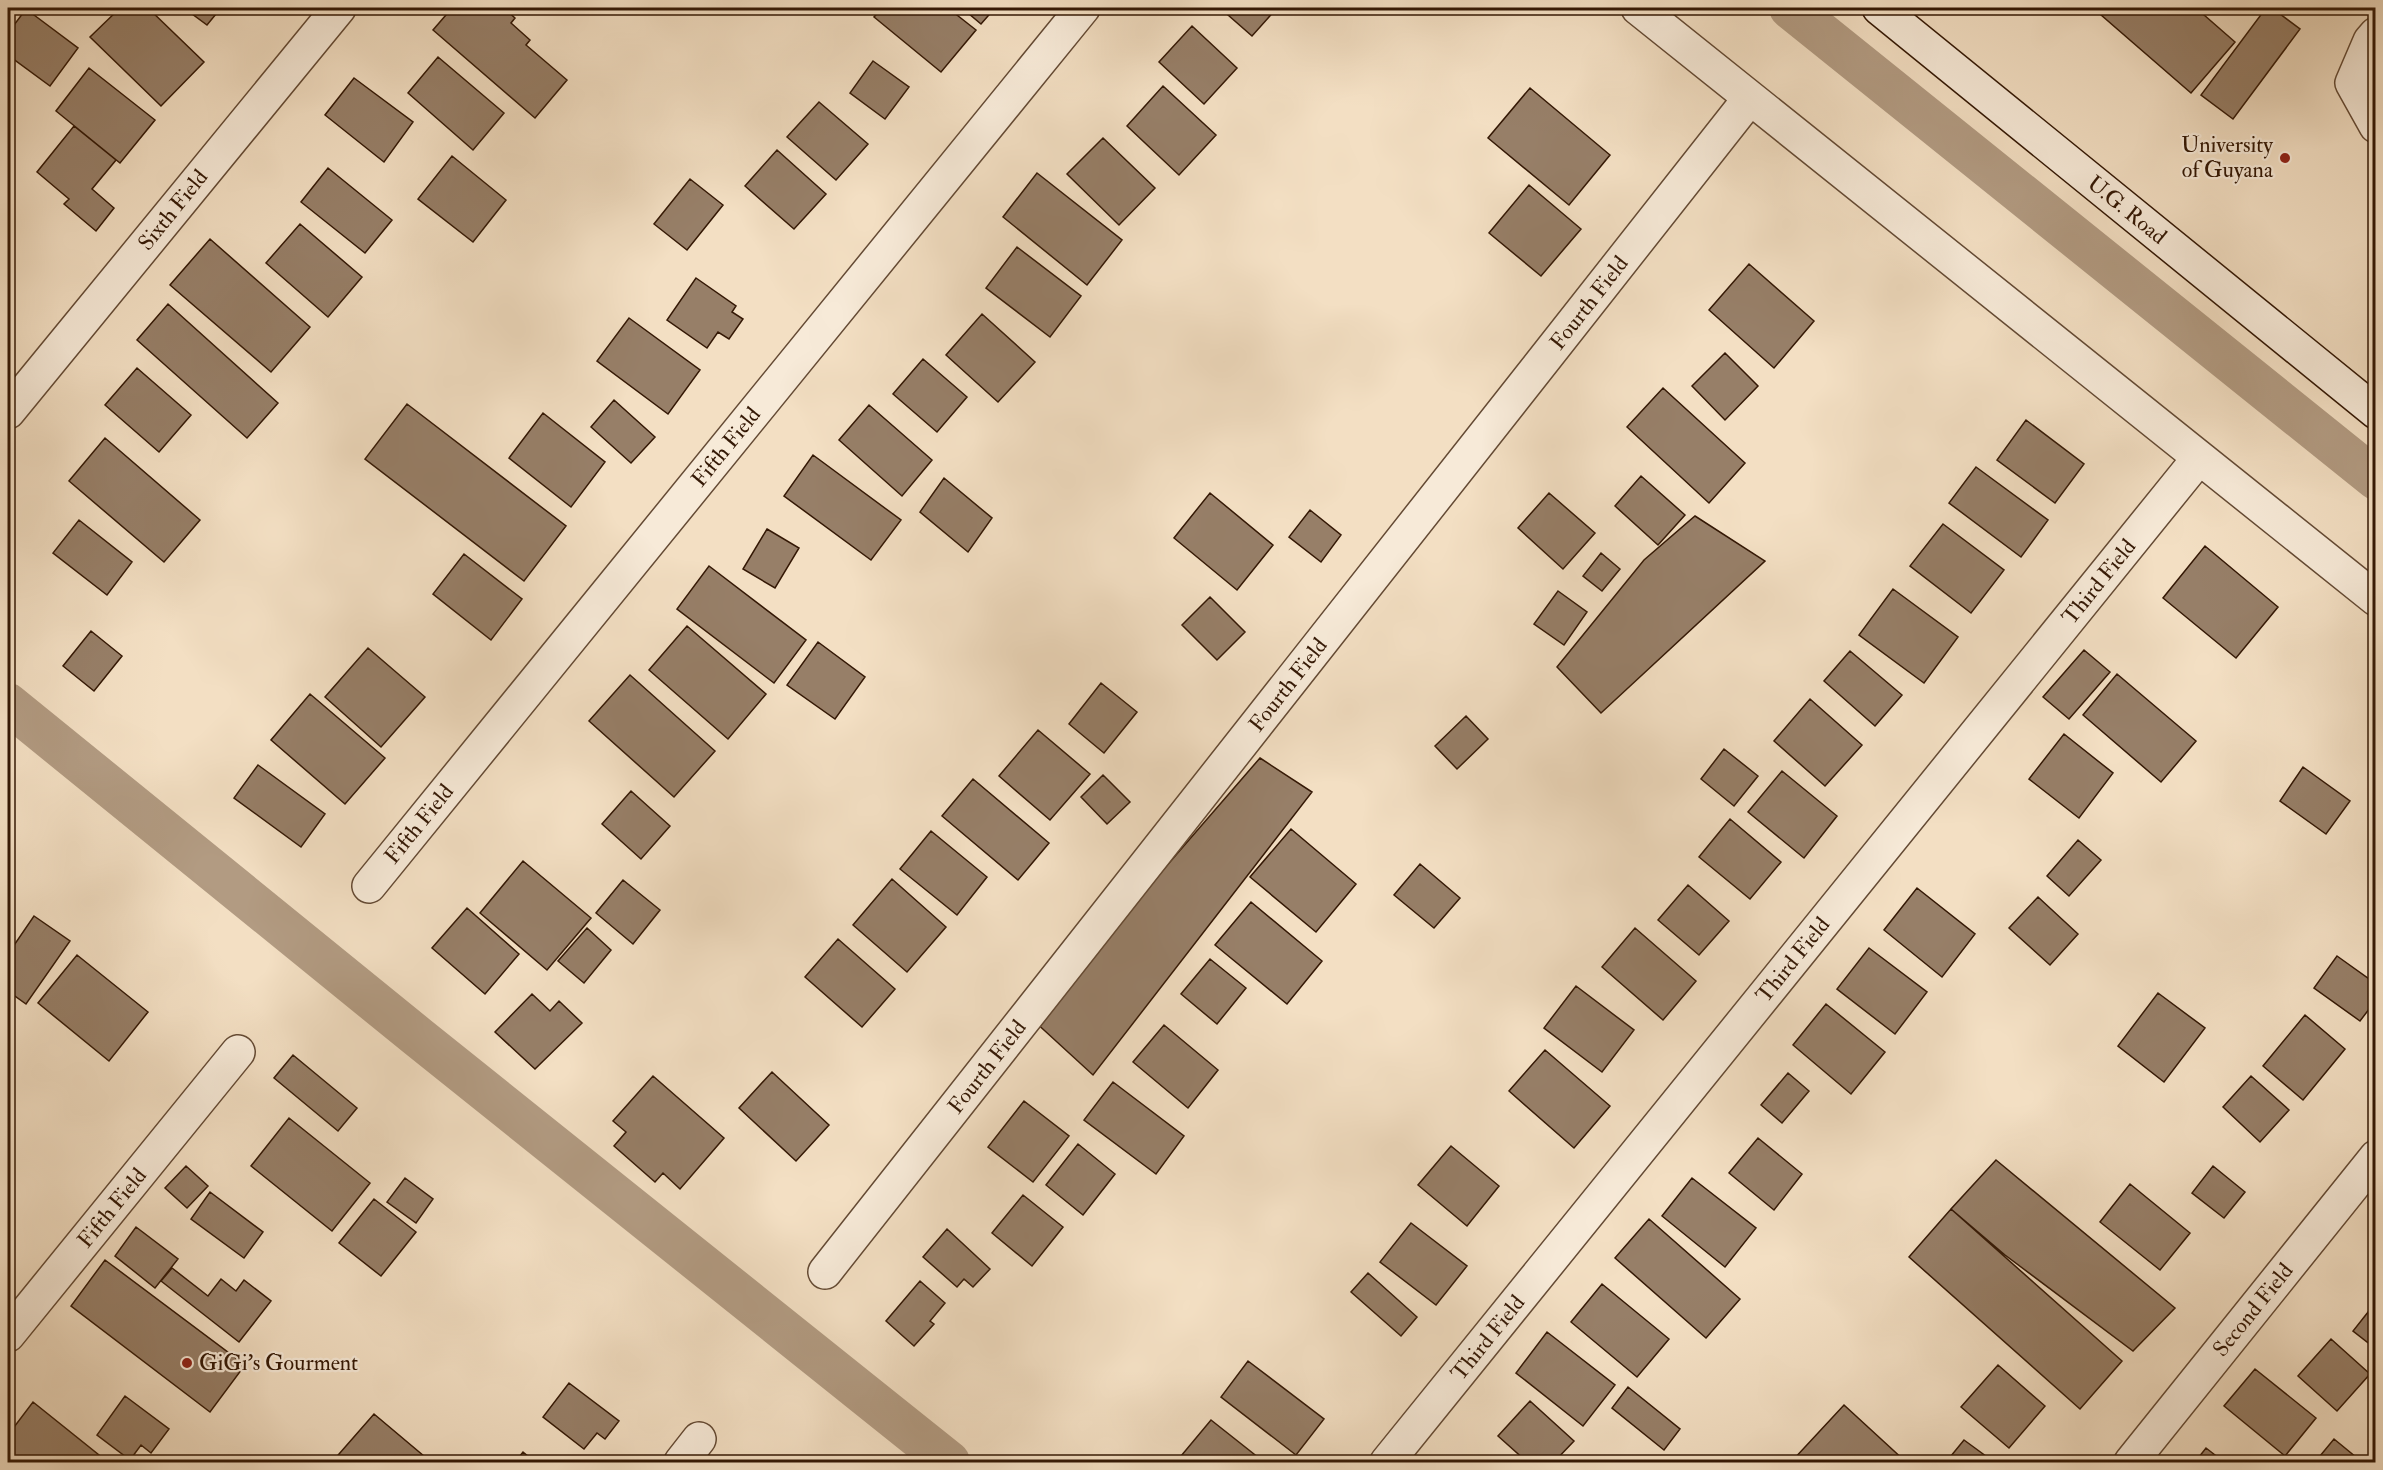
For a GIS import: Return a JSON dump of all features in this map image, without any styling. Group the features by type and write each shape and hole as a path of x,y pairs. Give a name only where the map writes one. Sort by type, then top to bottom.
{"street":[{"name":"Sixth Field","path":"8,412 339,8"},
{"name":"Fifth Field","path":"369,886 1083,8"},
{"path":"1638,8 2376,599"},
{"name":"U.G. Road","path":"1879,8 2376,412"},
{"path":"2376,34 2370,41 2352,83 2376,126"},
{"name":"Fourth Field","path":"825,1272 1750,98"},
{"name":"Third Field","path":"1387,1462 2199,458"},
{"name":"Fifth Field","path":"8,1335 238,1052"},
{"name":"Second Field","path":"2131,1462 2376,1157"}],"building":[{"path":"120,8 148,8 204,62 161,106 90,37"},
{"path":"184,8 221,8 207,25"},
{"path":"452,8 504,8 515,18 511,23 530,40 526,45 567,80 535,118 433,30"},
{"path":"882,8 948,8 976,30 941,72 874,17"},
{"path":"962,8 995,8 981,24"},
{"path":"1220,8 1277,8 1252,36"},
{"path":"2093,8 2196,8 2235,42 2191,93"},
{"path":"2266,8 2272,8 2300,29 2233,119 2201,95"},
{"path":"26,9 78,48 50,86 8,55 8,33"},
{"path":"1192,26 1237,68 1204,104 1159,62"},
{"path":"438,57 504,113 473,150 408,93"},
{"path":"873,61 909,87 885,119 850,93"},
{"path":"89,68 155,120 120,163 56,111"},
{"path":"354,78 413,122 384,162 325,115"},
{"path":"1163,86 1216,135 1179,175 1127,126"},
{"path":"1530,88 1610,155 1569,205 1488,138"},
{"path":"819,102 868,144 836,180 787,137"},
{"path":"74,126 116,160 92,189 114,208 96,231 64,204 69,199 37,172"},
{"path":"1103,138 1155,188 1119,225 1067,174"},
{"path":"777,150 826,194 794,229 745,186"},
{"path":"452,156 506,200 473,242 418,199"},
{"path":"328,168 392,220 365,253 301,202"},
{"path":"1037,173 1122,240 1087,285 1003,217"},
{"path":"690,179 723,205 687,250 654,224"},
{"path":"1529,185 1581,229 1541,276 1489,233"},
{"path":"300,224 362,277 328,317 266,263"},
{"path":"210,239 310,327 271,372 170,285"},
{"path":"1017,247 1081,296 1050,337 986,288"},
{"path":"1749,264 1814,321 1774,368 1709,310"},
{"path":"696,278 736,306 732,312 743,319 729,339 718,332 707,348 667,320"},
{"path":"168,304 278,403 247,438 137,340"},
{"path":"982,314 1035,362 998,402 946,355"},
{"path":"629,318 700,370 668,414 597,361"},
{"path":"1725,353 1758,386 1725,420 1692,386"},
{"path":"923,359 967,397 937,432 893,394"},
{"path":"137,368 191,415 159,452 105,405"},
{"path":"1663,388 1745,463 1709,503 1627,427"},
{"path":"614,400 655,437 631,463 591,427"},
{"path":"407,404 566,526 524,581 365,459"},
{"path":"869,405 932,460 902,496 839,440"},
{"path":"543,413 605,462 571,507 509,458"},
{"path":"2026,420 2084,464 2055,503 1997,460"},
{"path":"105,438 200,520 164,562 69,481"},
{"path":"813,455 901,520 871,560 784,496"},
{"path":"1976,467 2048,520 2021,557 1949,503"},
{"path":"1641,476 1685,515 1658,545 1615,506"},
{"path":"944,478 992,518 968,552 920,512"},
{"path":"1210,493 1273,545 1237,590 1174,538"},
{"path":"1549,493 1595,533 1563,569 1518,528"},
{"path":"1310,510 1341,535 1321,562 1289,537"},
{"path":"1695,516 1765,561 1601,713 1557,667 1644,560"},
{"path":"79,520 132,562 107,595 53,553"},
{"path":"1943,524 2004,570 1971,613 1910,566"},
{"path":"767,529 799,548 775,588 743,569"},
{"path":"2205,546 2278,607 2236,658 2163,598"},
{"path":"1601,553 1620,569 1602,591 1583,576"},
{"path":"464,554 522,599 491,640 433,594"},
{"path":"709,566 806,640 774,683 677,609"},
{"path":"1893,589 1958,637 1924,683 1859,635"},
{"path":"1558,591 1587,612 1564,645 1534,624"},
{"path":"1210,597 1245,632 1217,660 1182,625"},
{"path":"687,626 766,694 728,739 649,670"},
{"path":"91,631 122,656 94,691 63,666"},
{"path":"818,642 865,677 835,719 787,685"},
{"path":"368,648 425,697 381,747 325,697"},
{"path":"2084,650 2110,672 2069,719 2043,697"},
{"path":"1850,651 1902,695 1875,726 1824,681"},
{"path":"2117,674 2196,741 2161,782 2083,715"},
{"path":"630,675 715,751 674,797 589,721"},
{"path":"1101,683 1137,712 1104,753 1069,724"},
{"path":"310,694 385,758 345,804 271,740"},
{"path":"1810,699 1862,745 1825,786 1774,741"},
{"path":"1466,716 1488,739 1457,769 1435,746"},
{"path":"1038,730 1090,774 1050,820 999,776"},
{"path":"2064,734 2113,773 2079,818 2029,779"},
{"path":"1724,749 1758,776 1734,806 1701,779"},
{"path":"1260,758 1312,792 1093,1075 1033,1020"},
{"path":"258,765 325,814 301,847 234,798"},
{"path":"2303,767 2350,801 2326,834 2280,801"},
{"path":"1782,771 1837,816 1804,858 1748,812"},
{"path":"1103,775 1130,802 1107,824 1081,797"},
{"path":"973,779 1049,843 1018,880 942,816"},
{"path":"631,791 670,826 641,859 602,824"},
{"path":"1730,819 1781,862 1750,899 1699,857"},
{"path":"1291,829 1356,884 1316,932 1250,877"},
{"path":"931,831 987,877 957,915 900,869"},
{"path":"2078,840 2101,860 2069,896 2047,876"},
{"path":"523,861 591,918 547,970 480,913"},
{"path":"1420,864 1460,898 1434,928 1394,895"},
{"path":"892,879 946,927 907,972 853,925"},
{"path":"623,880 660,910 633,944 596,913"},
{"path":"1688,885 1729,921 1699,955 1658,920"},
{"path":"1917,888 1975,934 1942,977 1884,930"},
{"path":"2038,897 2078,934 2050,965 2009,928"},
{"path":"1251,902 1322,961 1287,1004 1215,945"},
{"path":"467,908 519,954 485,994 432,948"},
{"path":"34,916 70,941 26,1004 8,991 8,954"},
{"path":"587,928 611,950 584,983 558,961"},
{"path":"1635,928 1696,981 1663,1020 1602,967"},
{"path":"838,939 895,989 862,1027 805,977"},
{"path":"1869,948 1927,992 1895,1034 1837,989"},
{"path":"77,955 148,1012 109,1061 38,1003"},
{"path":"2337,956 2376,984 2376,1000 2360,1021 2314,988"},
{"path":"1210,959 1246,988 1217,1024 1181,994"},
{"path":"1576,986 1634,1030 1602,1072 1544,1028"},
{"path":"2158,993 2205,1028 2164,1082 2118,1046"},
{"path":"532,994 550,1011 559,1001 582,1023 535,1069 495,1032"},
{"path":"1826,1004 1885,1052 1851,1094 1793,1045"},
{"path":"2305,1015 2345,1049 2303,1100 2263,1066"},
{"path":"1164,1025 1218,1070 1188,1108 1133,1062"},
{"path":"1545,1050 1610,1106 1574,1148 1509,1091"},
{"path":"293,1055 357,1108 338,1131 274,1078"},
{"path":"772,1072 829,1125 796,1161 739,1108"},
{"path":"1788,1073 1809,1091 1782,1123 1761,1105"},
{"path":"653,1076 724,1138 680,1189 663,1173 655,1182 614,1146 626,1132 613,1121"},
{"path":"2251,1076 2289,1110 2260,1142 2223,1107"},
{"path":"1113,1082 1184,1136 1156,1174 1084,1120"},
{"path":"1024,1101 1069,1136 1033,1182 988,1147"},
{"path":"289,1118 370,1183 332,1231 251,1166"},
{"path":"1758,1138 1802,1174 1774,1210 1729,1173"},
{"path":"1078,1144 1115,1174 1083,1215 1046,1185"},
{"path":"1451,1146 1499,1186 1467,1226 1418,1185"},
{"path":"1996,1160 2175,1308 2133,1351 2005,1255 1951,1209"},
{"path":"186,1166 208,1186 187,1208 165,1188"},
{"path":"2213,1166 2245,1192 2224,1218 2192,1193"},
{"path":"405,1178 433,1199 416,1223 387,1202"},
{"path":"1692,1178 1756,1228 1725,1267 1662,1216"},
{"path":"2130,1184 2190,1233 2160,1270 2100,1222"},
{"path":"210,1192 263,1232 244,1258 191,1219"},
{"path":"1023,1195 1063,1227 1032,1266 992,1233"},
{"path":"374,1199 416,1232 381,1276 339,1243"},
{"path":"1951,1209 2122,1361 2080,1409 1909,1257"},
{"path":"1649,1219 1740,1299 1706,1338 1615,1258"},
{"path":"1411,1223 1467,1266 1436,1305 1380,1262"},
{"path":"136,1227 178,1259 155,1288 115,1256"},
{"path":"947,1229 990,1269 973,1287 964,1279 957,1287 923,1257"},
{"path":"105,1260 245,1365 210,1412 71,1306"},
{"path":"172,1268 208,1296 221,1279 236,1291 244,1280 271,1301 239,1342 161,1281"},
{"path":"1368,1273 1417,1317 1401,1336 1351,1292"},
{"path":"920,1281 945,1303 930,1321 934,1324 914,1346 886,1321"},
{"path":"1602,1284 1669,1339 1637,1377 1571,1322"},
{"path":"2376,1302 2376,1349 2353,1331"},
{"path":"1547,1332 1615,1385 1583,1426 1516,1373"},
{"path":"2331,1339 2370,1374 2337,1411 2298,1376"},
{"path":"1248,1361 1324,1419 1296,1455 1221,1397"},
{"path":"1998,1365 2045,1406 2009,1448 1961,1407"},
{"path":"2255,1369 2316,1418 2285,1456 2224,1406"},
{"path":"569,1383 619,1421 605,1439 597,1433 584,1449 543,1417"},
{"path":"1628,1387 1680,1429 1664,1450 1612,1408"},
{"path":"125,1396 169,1429 151,1453 141,1445 130,1460 97,1435"},
{"path":"1530,1401 1574,1441 1554,1462 1527,1462 1498,1436"},
{"path":"33,1402 104,1459 100,1462 14,1462 8,1458 8,1435"},
{"path":"1844,1405 1906,1462 1792,1461"},
{"path":"374,1414 431,1462 332,1462"},
{"path":"1211,1420 1264,1462 1176,1462"},
{"path":"2334,1439 2362,1462 2315,1462"},
{"path":"1964,1440 1994,1462 1946,1462"},
{"path":"2206,1448 2224,1462 2195,1462"},
{"path":"523,1452 535,1462 515,1462"}],"waterway":[{"path":"1790,8 2376,479"},
{"path":"8,704 418,1037 949,1462"}],"place":[{"name":"University of Guyana","path":"2285,158"},
{"name":"GiGi's Gourment","path":"187,1363"}]}
